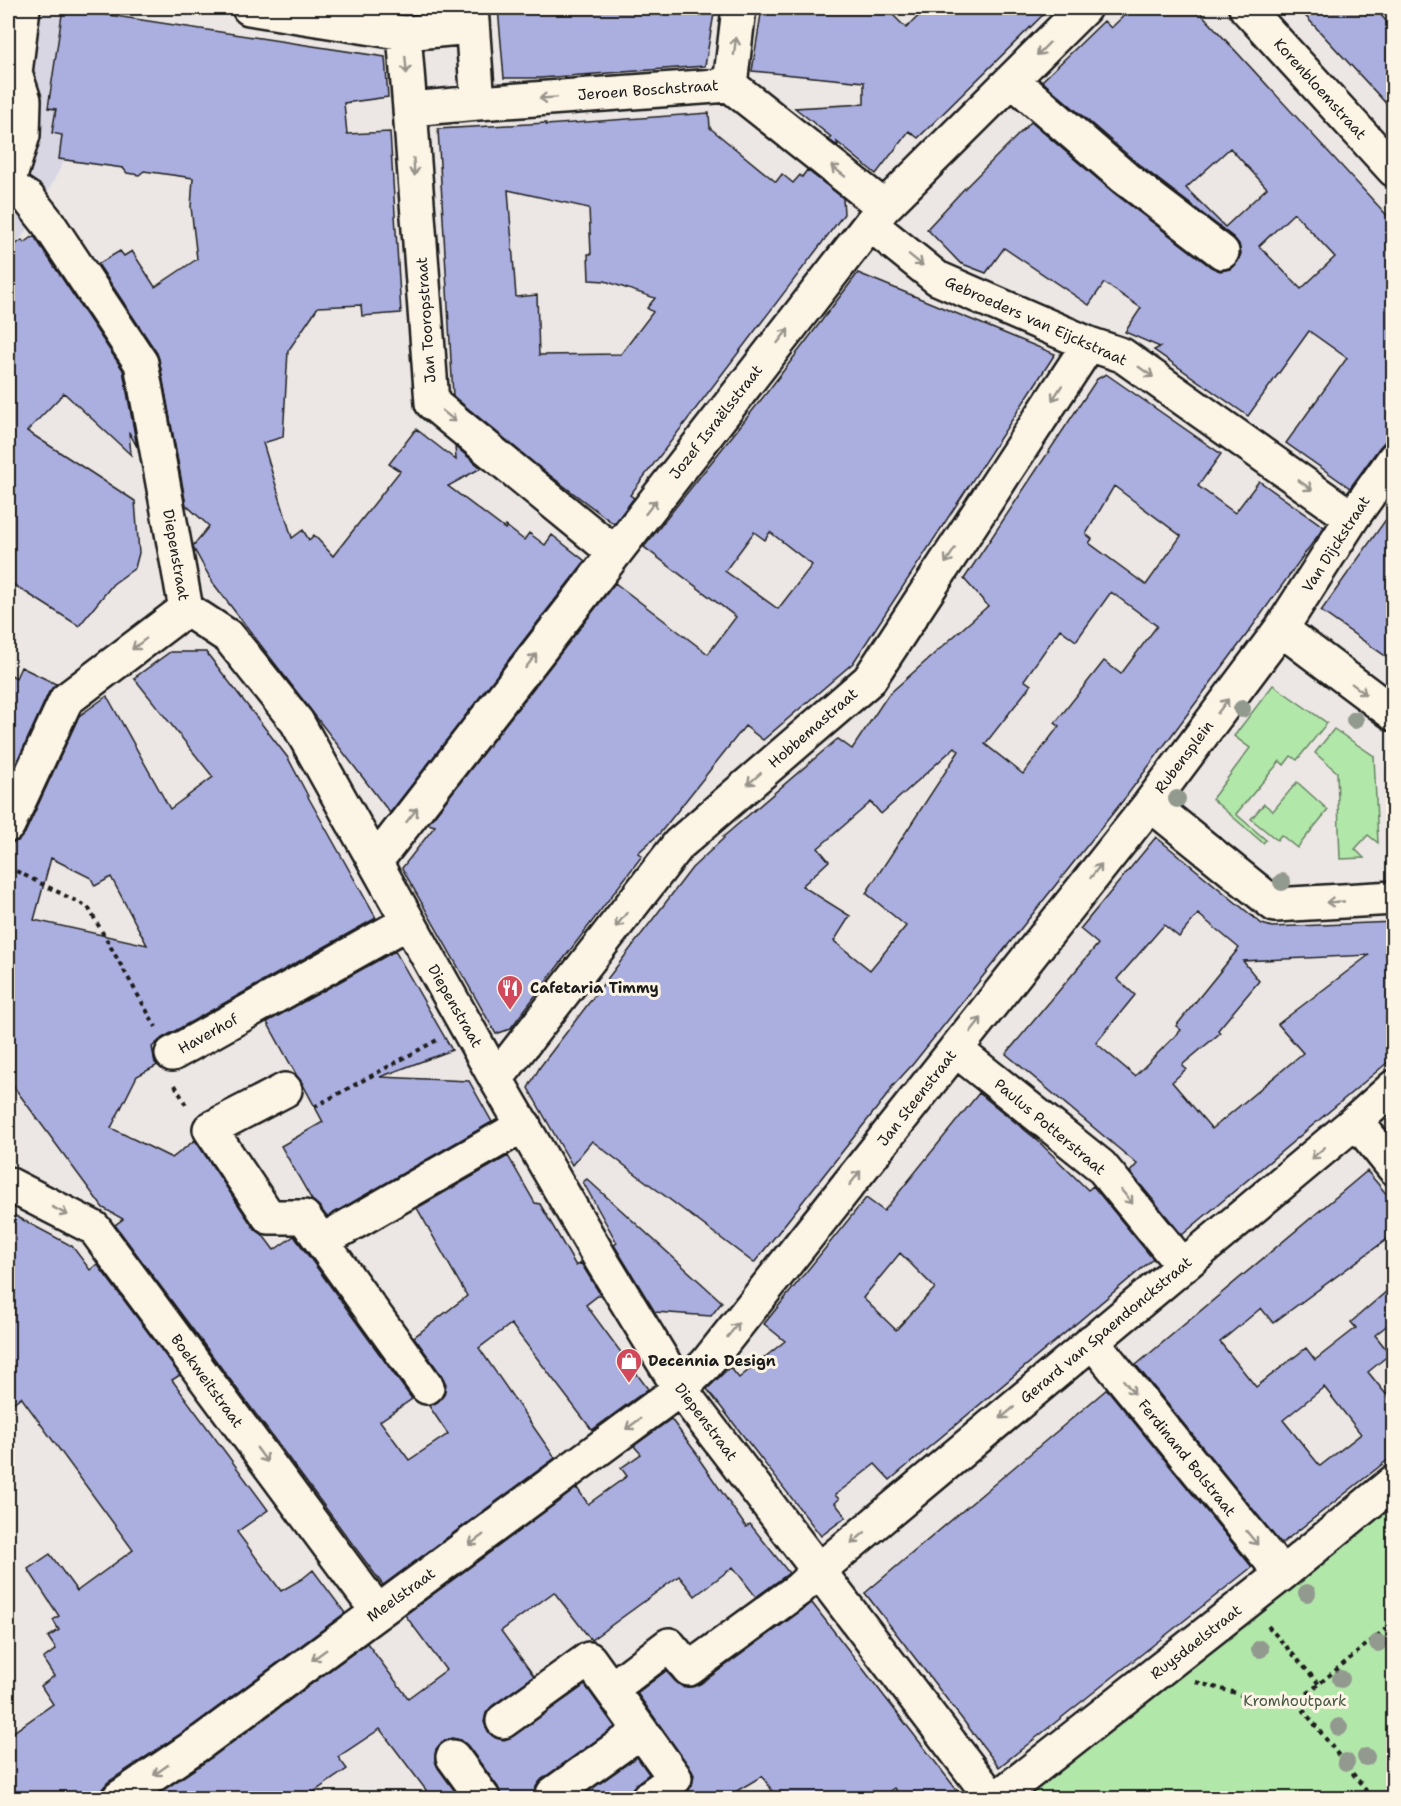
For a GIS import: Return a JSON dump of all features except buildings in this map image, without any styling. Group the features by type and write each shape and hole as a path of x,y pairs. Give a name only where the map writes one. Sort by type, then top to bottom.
{"street":[{"path":"8,184 23,135 24,100 11,84 23,8"},
{"path":"249,8 404,33 471,17 478,103"},
{"path":"730,85 740,8"},
{"name":"Jozef Israëlsstraat","path":"376,861 877,216 1084,8"},
{"name":"Korenbloemstraat","path":"1246,8 1394,170"},
{"name":"Jan Tooropstraat","path":"404,33 432,403 615,553"},
{"path":"1012,80 1125,178 1222,252"},
{"name":"Jeroen Boschstraat","path":"410,109 730,85 877,216"},
{"name":"Diepenstraat","path":"8,184 29,199 48,223 141,363 186,609 228,637 297,722 496,1079 603,1263 680,1389 992,1798"},
{"name":"Gebroeders van Eijckstraat","path":"877,216 937,278 1089,344 1122,355 1352,518"},
{"name":"Hobbemastraat","path":"496,1079 679,844 869,680 1089,344"},
{"name":"Van Dijckstraat","path":"1281,629 1352,518 1394,459"},
{"path":"8,825 66,700 186,609"},
{"path":"1281,629 1394,714"},
{"name":"Rubensplein","path":"1281,629 1150,804 1275,905 1394,898"},
{"name":"Jan Steenstraat","path":"680,1389 706,1364 1150,804"},
{"name":"Haverhof","path":"172,1054 408,922"},
{"name":"Paulus Potterstraat","path":"956,1050 1101,1166 1183,1266"},
{"name":"Gerard van Spaendonckstraat","path":"611,1689 669,1645 689,1669 799,1590 818,1571 1394,1087"},
{"path":"285,1090 210,1129 268,1217 304,1217 427,1387"},
{"path":"1356,1121 1394,1168"},
{"path":"322,1241 524,1125"},
{"name":"Boekweitstraat","path":"8,1184 94,1228 378,1612"},
{"name":"Ferdinand Bolstraat","path":"1092,1341 1282,1574"},
{"name":"Meelstraat","path":"119,1798 203,1741 680,1389"},
{"name":"Ruysdaelstraat","path":"997,1798 1247,1602 1394,1482"},
{"path":"503,1721 589,1659 675,1778 648,1798"},
{"path":"554,1794 641,1731"},
{"path":"453,1757 483,1798"}],"path":[{"name":"Haverhof","path":"8,867 88,907 172,1054"},
{"path":"285,1090 299,1115 466,1024"},
{"path":"172,1054 168,1072 196,1124 210,1129"},
{"path":"1247,1602 1319,1684"},
{"path":"1172,1661 1187,1679 1258,1702 1297,1702 1394,1622"},
{"path":"1297,1702 1372,1798"}],"shaded area":[{"path":"8,8 90,8 63,163 30,226 8,254"}],"green space":[{"path":"1273,685 1327,723 1297,760 1291,756 1284,765 1280,761 1236,814 1266,840 1263,843 1212,799 1250,748 1234,736"},
{"path":"1334,729 1374,756 1378,843 1368,835 1355,849 1364,858 1340,859 1337,772 1315,753"},
{"path":"1297,782 1328,810 1297,848 1281,835 1277,840 1251,819 1264,804 1273,811"},
{"name":"Kromhoutpark","path":"1393,1501 1393,1798 1016,1798"}],"place":[{"name":"Cafetaria Timmy","path":"510,1011"},
{"name":"Decennia Design","path":"629,1384"}]}
